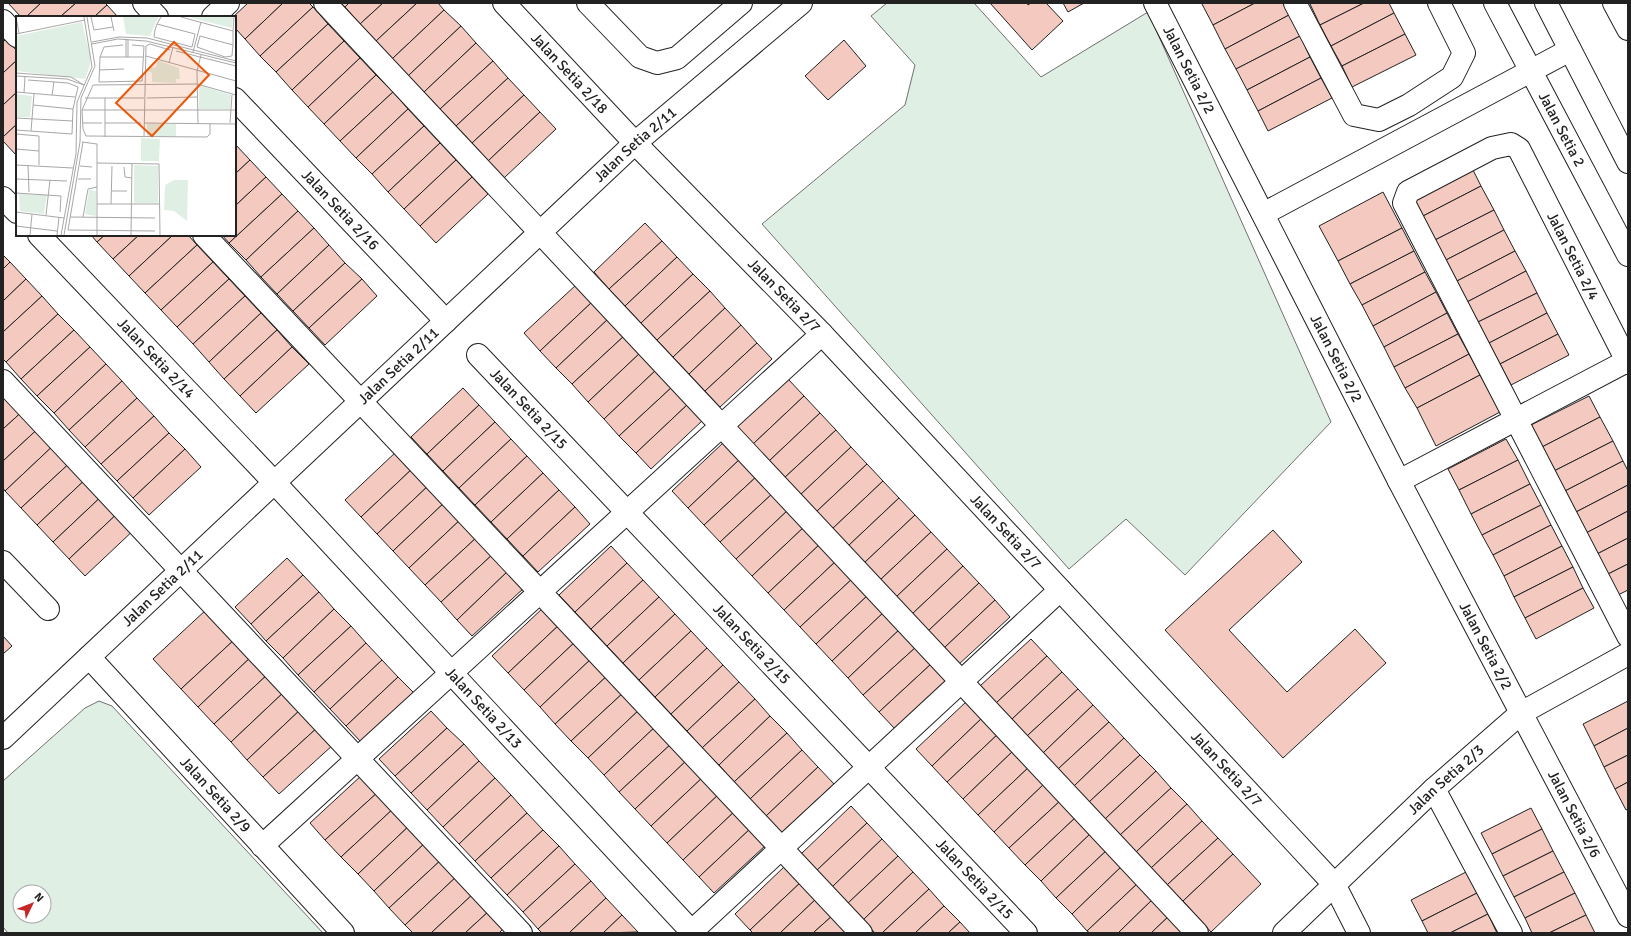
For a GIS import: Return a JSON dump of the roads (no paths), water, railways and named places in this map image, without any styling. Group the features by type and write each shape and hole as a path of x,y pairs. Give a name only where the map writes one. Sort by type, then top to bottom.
{"street":[{"path":"144,3 157,16"},
{"path":"214,16 228,3"},
{"path":"325,3 1197,933"},
{"name":"Jalan Setia 2/18","path":"504,3 635,144"},
{"path":"588,3 640,57 658,63 677,58 740,3"},
{"name":"Jalan Setia 2/11","path":"3,738 635,144 802,3"},
{"name":"Jalan Setia 2/2","path":"1154,3 1399,481 1521,713"},
{"path":"1295,3 1354,115 1379,120 1408,105 1452,77 1464,53 1439,3"},
{"name":"Jalan Setia 2","path":"1495,3 1628,255"},
{"path":"1546,3 1628,162"},
{"path":"1614,3 1628,29"},
{"path":"3,21 16,35"},
{"path":"1263,214 1570,50"},
{"name":"Jalan Setia 2/16","path":"236,100 446,321"},
{"name":"Jalan Setia 2/7","path":"635,144 822,334 1334,884 1359,933"},
{"name":"Jalan Setia 2/4","path":"1515,420 1404,204 1408,192 1492,148 1511,144 1519,150 1627,362"},
{"name":"Jalan Setia 2/14","path":"39,236 274,482"},
{"path":"205,236 861,933"},
{"path":"262,846 822,334"},
{"name":"Jalan Setia 2/15","path":"478,355 1026,933"},
{"path":"1399,481 1627,362"},
{"path":"3,381 356,759 521,933"},
{"path":"1515,420 1628,636"},
{"name":"Jalan Setia 2/13","path":"274,482 452,672 692,933"},
{"path":"3,562 48,609"},
{"path":"692,933 1060,590"},
{"name":"Jalan Setia 2/3","path":"1284,933 1434,789 1521,713 1628,654"},
{"name":"Jalan Setia 2/9","path":"89,656 343,933"},
{"name":"Jalan Setia 2/6","path":"1521,713 1628,916"},
{"path":"1434,789 1511,933"}]}
